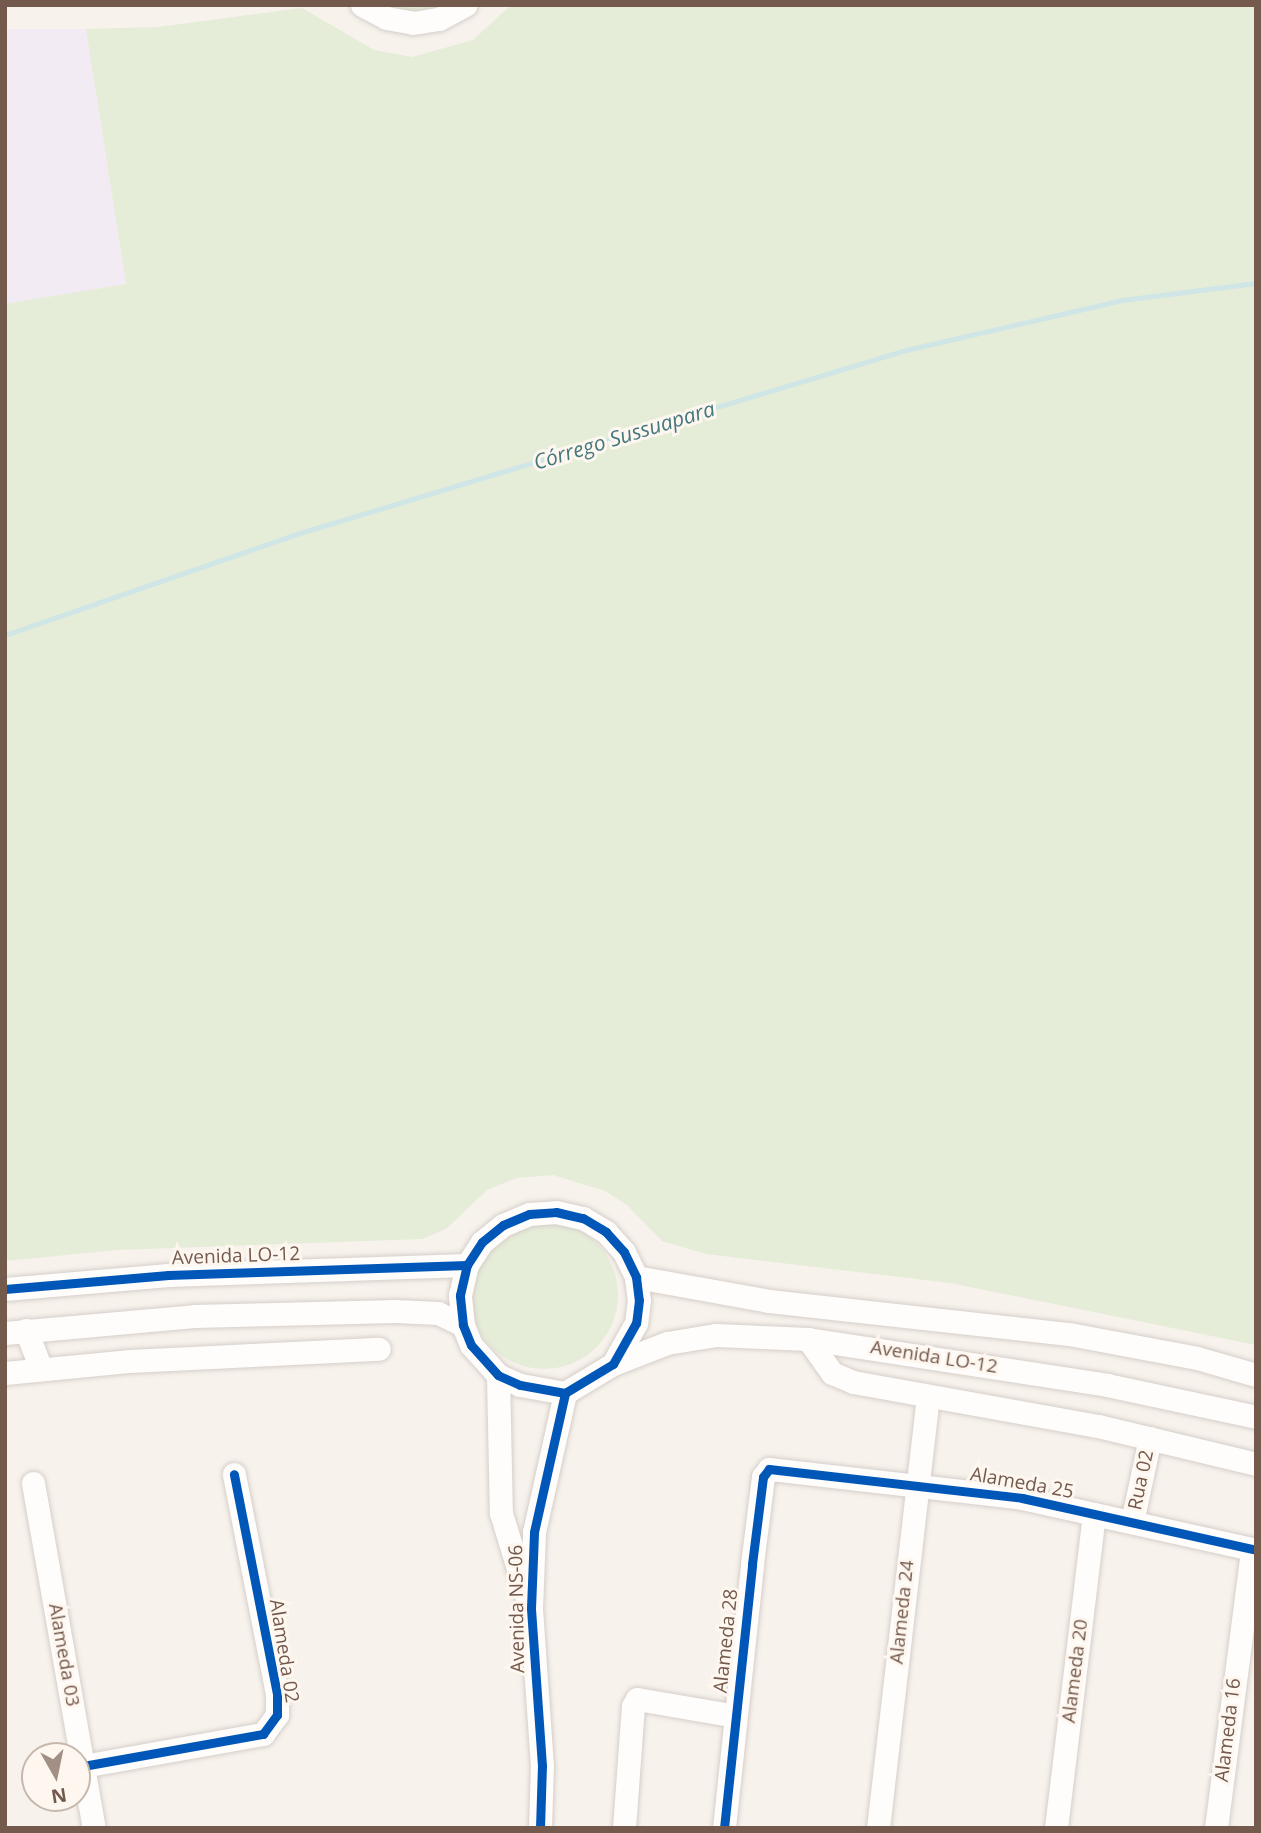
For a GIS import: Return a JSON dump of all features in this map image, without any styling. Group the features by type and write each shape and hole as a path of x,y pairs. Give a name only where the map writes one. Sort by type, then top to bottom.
{"street":[{"path":"362,5 381,16 413,23 439,19 465,5"},
{"path":"556,1212 583,1218 606,1232 624,1252 636,1277 636,1323 613,1364 565,1393 520,1385 498,1375 471,1345 463,1325 460,1294 467,1265 482,1242 503,1225 529,1214 556,1212"},
{"name":"Avenida LO-12","path":"5,1289 168,1275 467,1265"},
{"name":"Avenida LO-12","path":"636,1277 769,1301 1069,1334 1197,1357 1256,1375"},
{"path":"41,1369 16,1332 85,1324 395,1311 438,1313 463,1325"},
{"path":"69,1366 85,1324"},
{"name":"Avenida LO-12","path":"613,1364 667,1343 716,1335 808,1339 1107,1385 1256,1417"},
{"path":"808,1339 832,1373 842,1378 1150,1438 1256,1464"},
{"path":"5,1373 69,1366 379,1349"},
{"name":"Avenida NS-06","path":"498,1375 501,1513 531,1608"},
{"name":"Avenida NS-06","path":"540,1828 542,1766 531,1608 534,1532 565,1393"},
{"name":"Alameda 24","path":"878,1828 915,1485 928,1396"},
{"name":"Rua 02","path":"1132,1522 1150,1438"},
{"name":"Alameda 25","path":"779,1467 1022,1498 1254,1550"},
{"name":"Alameda 28","path":"724,1828 763,1477 769,1469 779,1467"},
{"name":"Alameda 02","path":"91,1765 263,1734 277,1715 277,1694 234,1474"},
{"name":"Alameda 03","path":"33,1483 79,1742"},
{"name":"Alameda 20","path":"1056,1828 1094,1514"},
{"name":"Alameda 16","path":"1216,1828 1254,1550"},
{"path":"624,1828 633,1706 637,1699 736,1716"}],"shaded area":[{"path":"5,29 86,29 126,284 5,304"}],"green space":[{"path":"383,5 443,5 416,12"},
{"path":"511,5 1256,5 1256,1345 950,1283 706,1254 662,1241 627,1205 605,1191 553,1175 517,1178 487,1190 446,1229 422,1239 117,1250 5,1261 5,304 126,284 86,29 158,27 302,8 374,50 412,57 473,40"},
{"path":"544,1221 572,1227 596,1243 612,1267 618,1295 612,1323 596,1347 572,1363 544,1369 516,1363 492,1347 476,1323 470,1295 476,1267 492,1243 516,1227"}],"waterway":[{"name":"Córrego Sussuapara","path":"5,635 303,532 906,350 1122,300 1256,283"}],"cycle path":[{"path":"556,1212 583,1218 606,1232 624,1252 636,1277 639,1300 636,1323 613,1364 565,1393 520,1385 498,1375 471,1345 463,1325 460,1295 467,1265 482,1242 503,1225 529,1214 556,1212"},
{"path":"5,1289 168,1275 467,1265"},
{"path":"540,1828 542,1766 531,1608 534,1532 565,1393"},
{"path":"724,1828 752,1564 763,1477 769,1469 1022,1498 1256,1550"},
{"path":"91,1765 263,1734 277,1715 277,1694 234,1474"}]}
